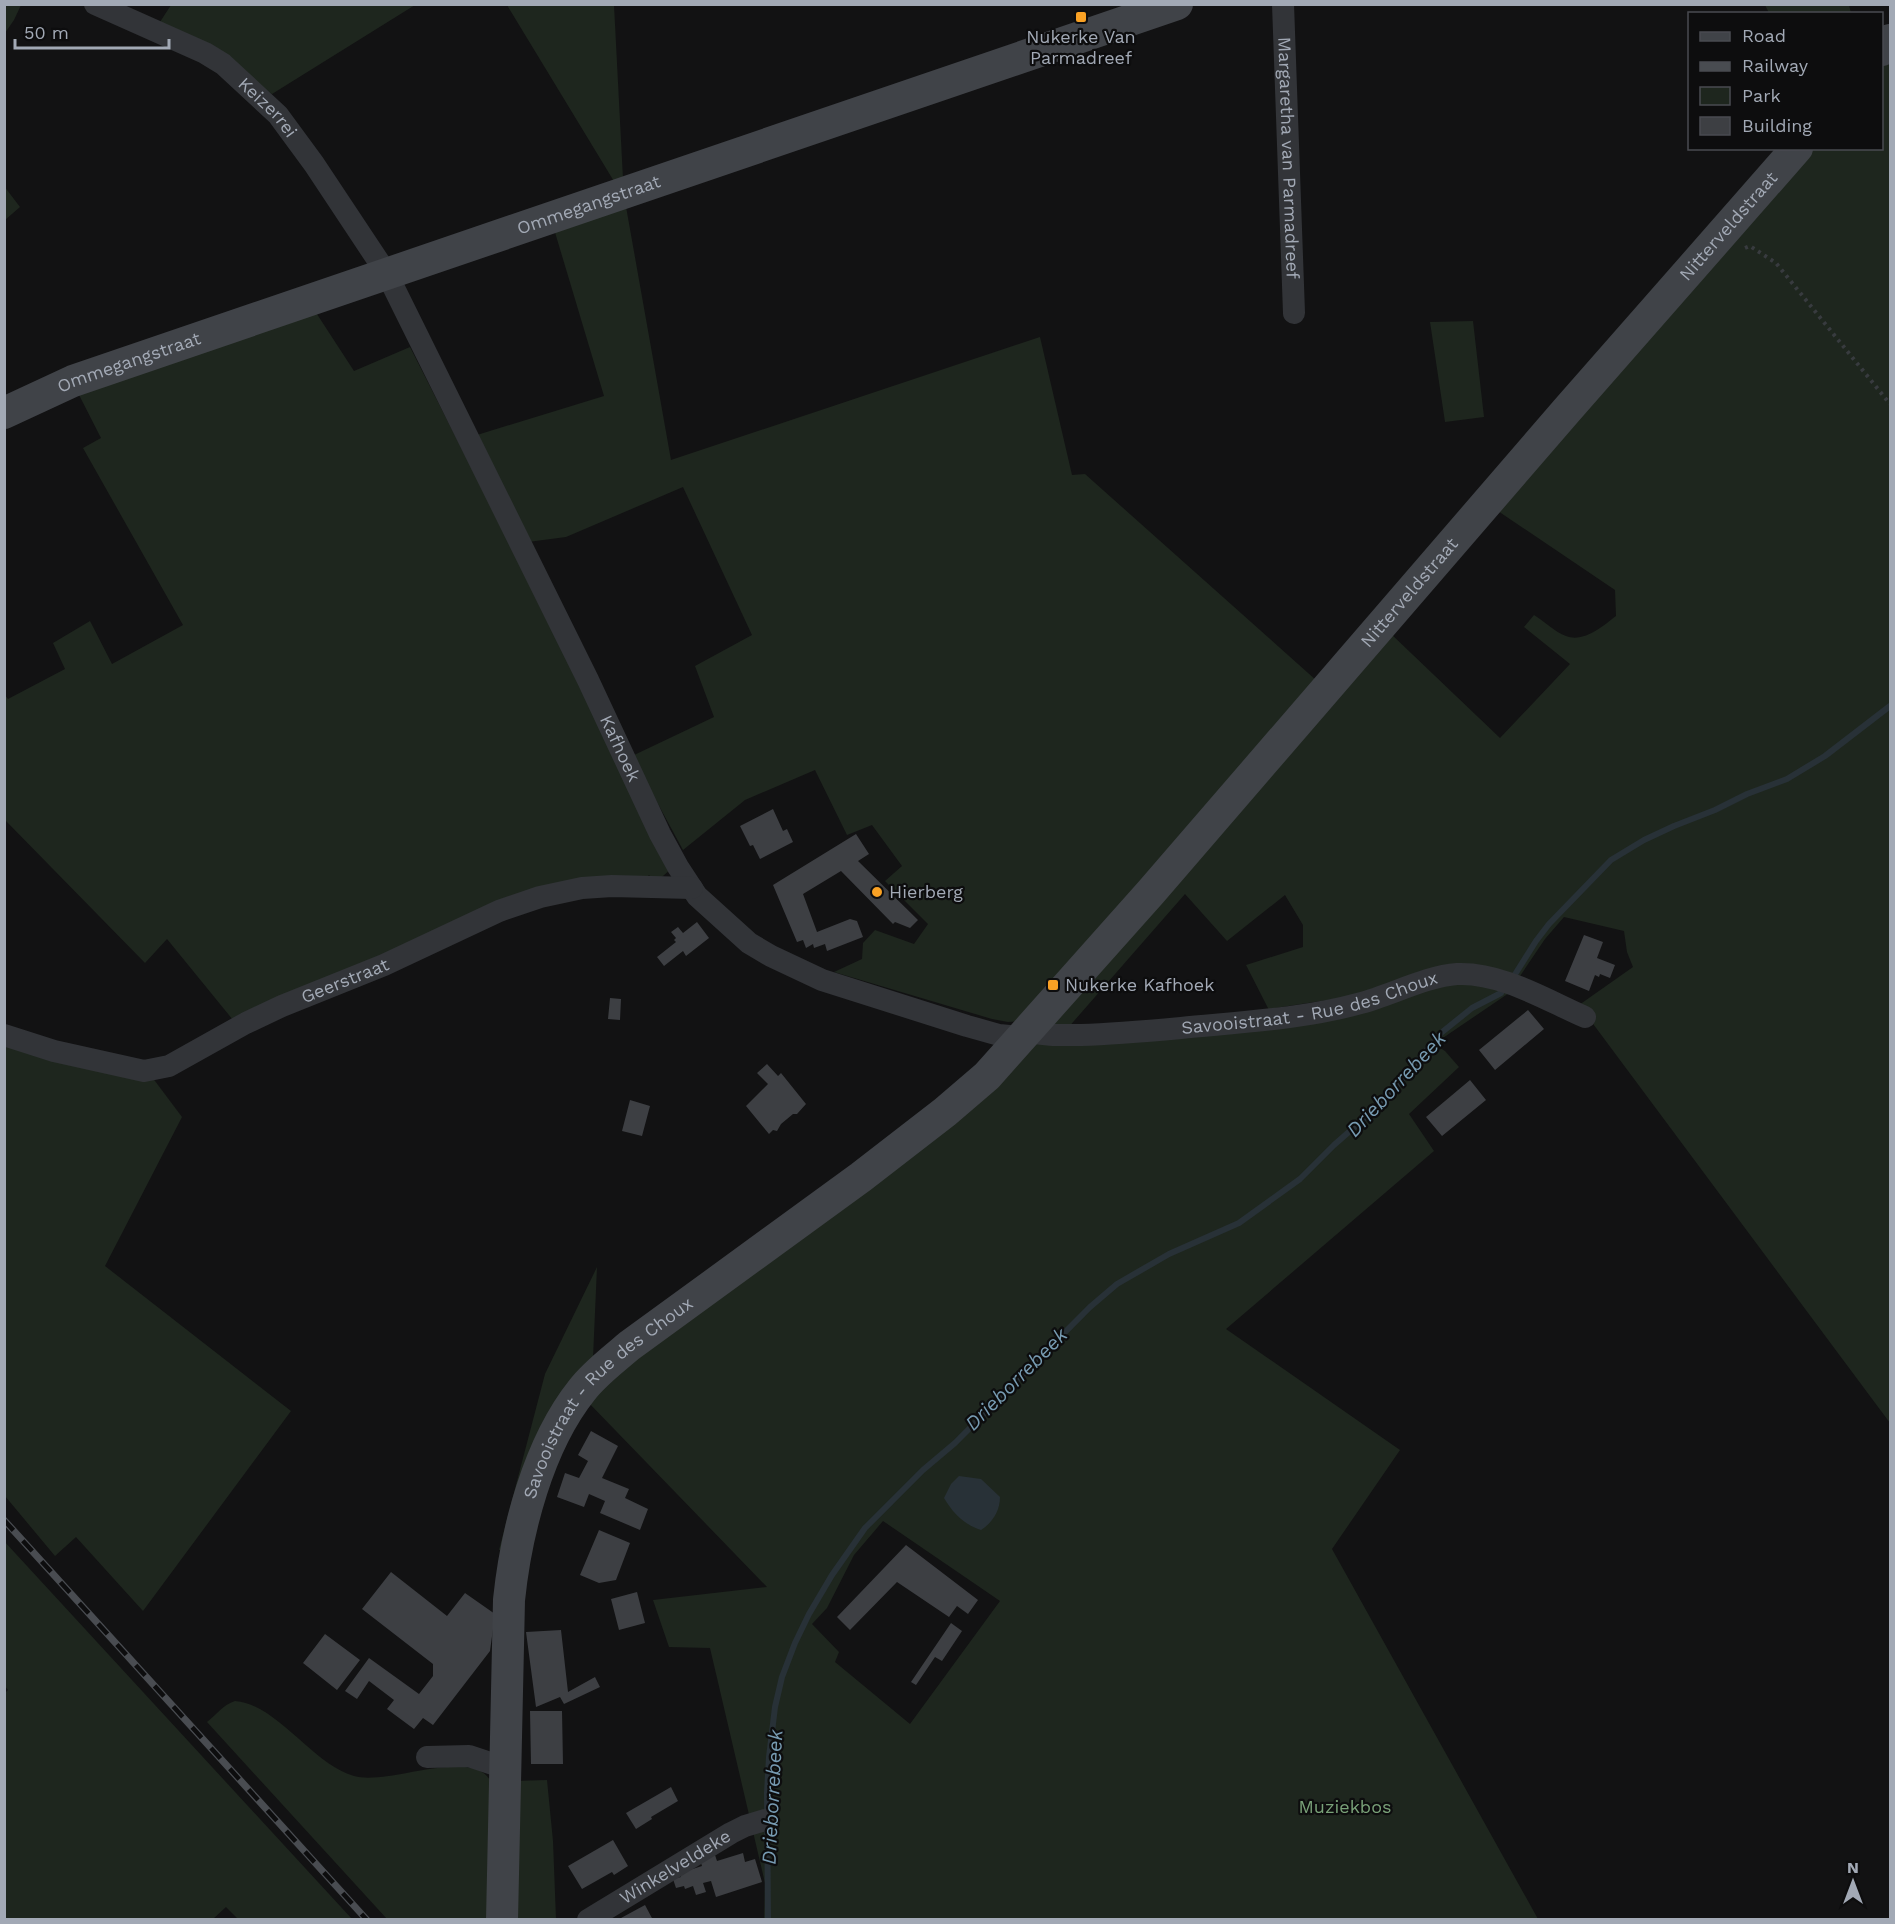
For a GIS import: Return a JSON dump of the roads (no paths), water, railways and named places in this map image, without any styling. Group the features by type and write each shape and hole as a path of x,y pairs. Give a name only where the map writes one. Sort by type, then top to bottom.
{"main road":[{"name":"Ommegangstraat","path":"4,413 73,381 1177,4"},
{"name":"Nitterveldstraat","path":"1024,1034 1152,892 1567,410 1795,150"},
{"name":"Savooistraat - Rue des Choux","path":"502,1920 509,1600 513,1561 536,1478 566,1415 582,1390 629,1346 861,1177 945,1112 987,1076 1024,1034"}],"street":[{"name":"Keizerrei","path":"94,4 205,52 223,64 254,91 278,115 314,164 387,274"},
{"name":"Margaretha van Parmadreef","path":"1283,4 1294,313"},
{"name":"Kafhoek","path":"387,274 569,641 660,834 692,888 710,910 749,943 822,980 999,1035 1024,1034"},
{"name":"Geerstraat","path":"4,1035 54,1051 144,1071 169,1066 246,1023 282,1006 384,965 499,911 530,900 582,888 612,886 692,888"},
{"name":"Savooistraat - Rue des Choux","path":"1024,1034 1118,1034 1293,1016 1362,1003 1436,978 1456,974 1482,976 1512,985 1585,1017"},
{"path":"427,1757 469,1756 505,1767"},
{"name":"Winkelveldeke","path":"588,1920 730,1833 765,1821"}],"waterway":[{"name":"Drieborrebeek","path":"1514,976 1549,924 1611,860 1644,840 1674,826 1787,779 1825,756 1890,706"},
{"name":"Drieborrebeek","path":"768,1920 769,1757 775,1707 782,1677 809,1614 832,1575 865,1528 923,1470 955,1443 1090,1307 1117,1284 1169,1254 1239,1223 1300,1179 1334,1145 1383,1102 1441,1033 1472,1008 1501,993"}],"railway":[{"path":"4,1520 367,1920"}],"place":[{"name":"Nukerke Van Parmadreef","path":"1081,17"},
{"name":"Hierberg","path":"877,892"},
{"name":"Nukerke Kafhoek","path":"1053,985"}],"park label":[{"name":"Muziekbos","path":"1345,1807"}]}
